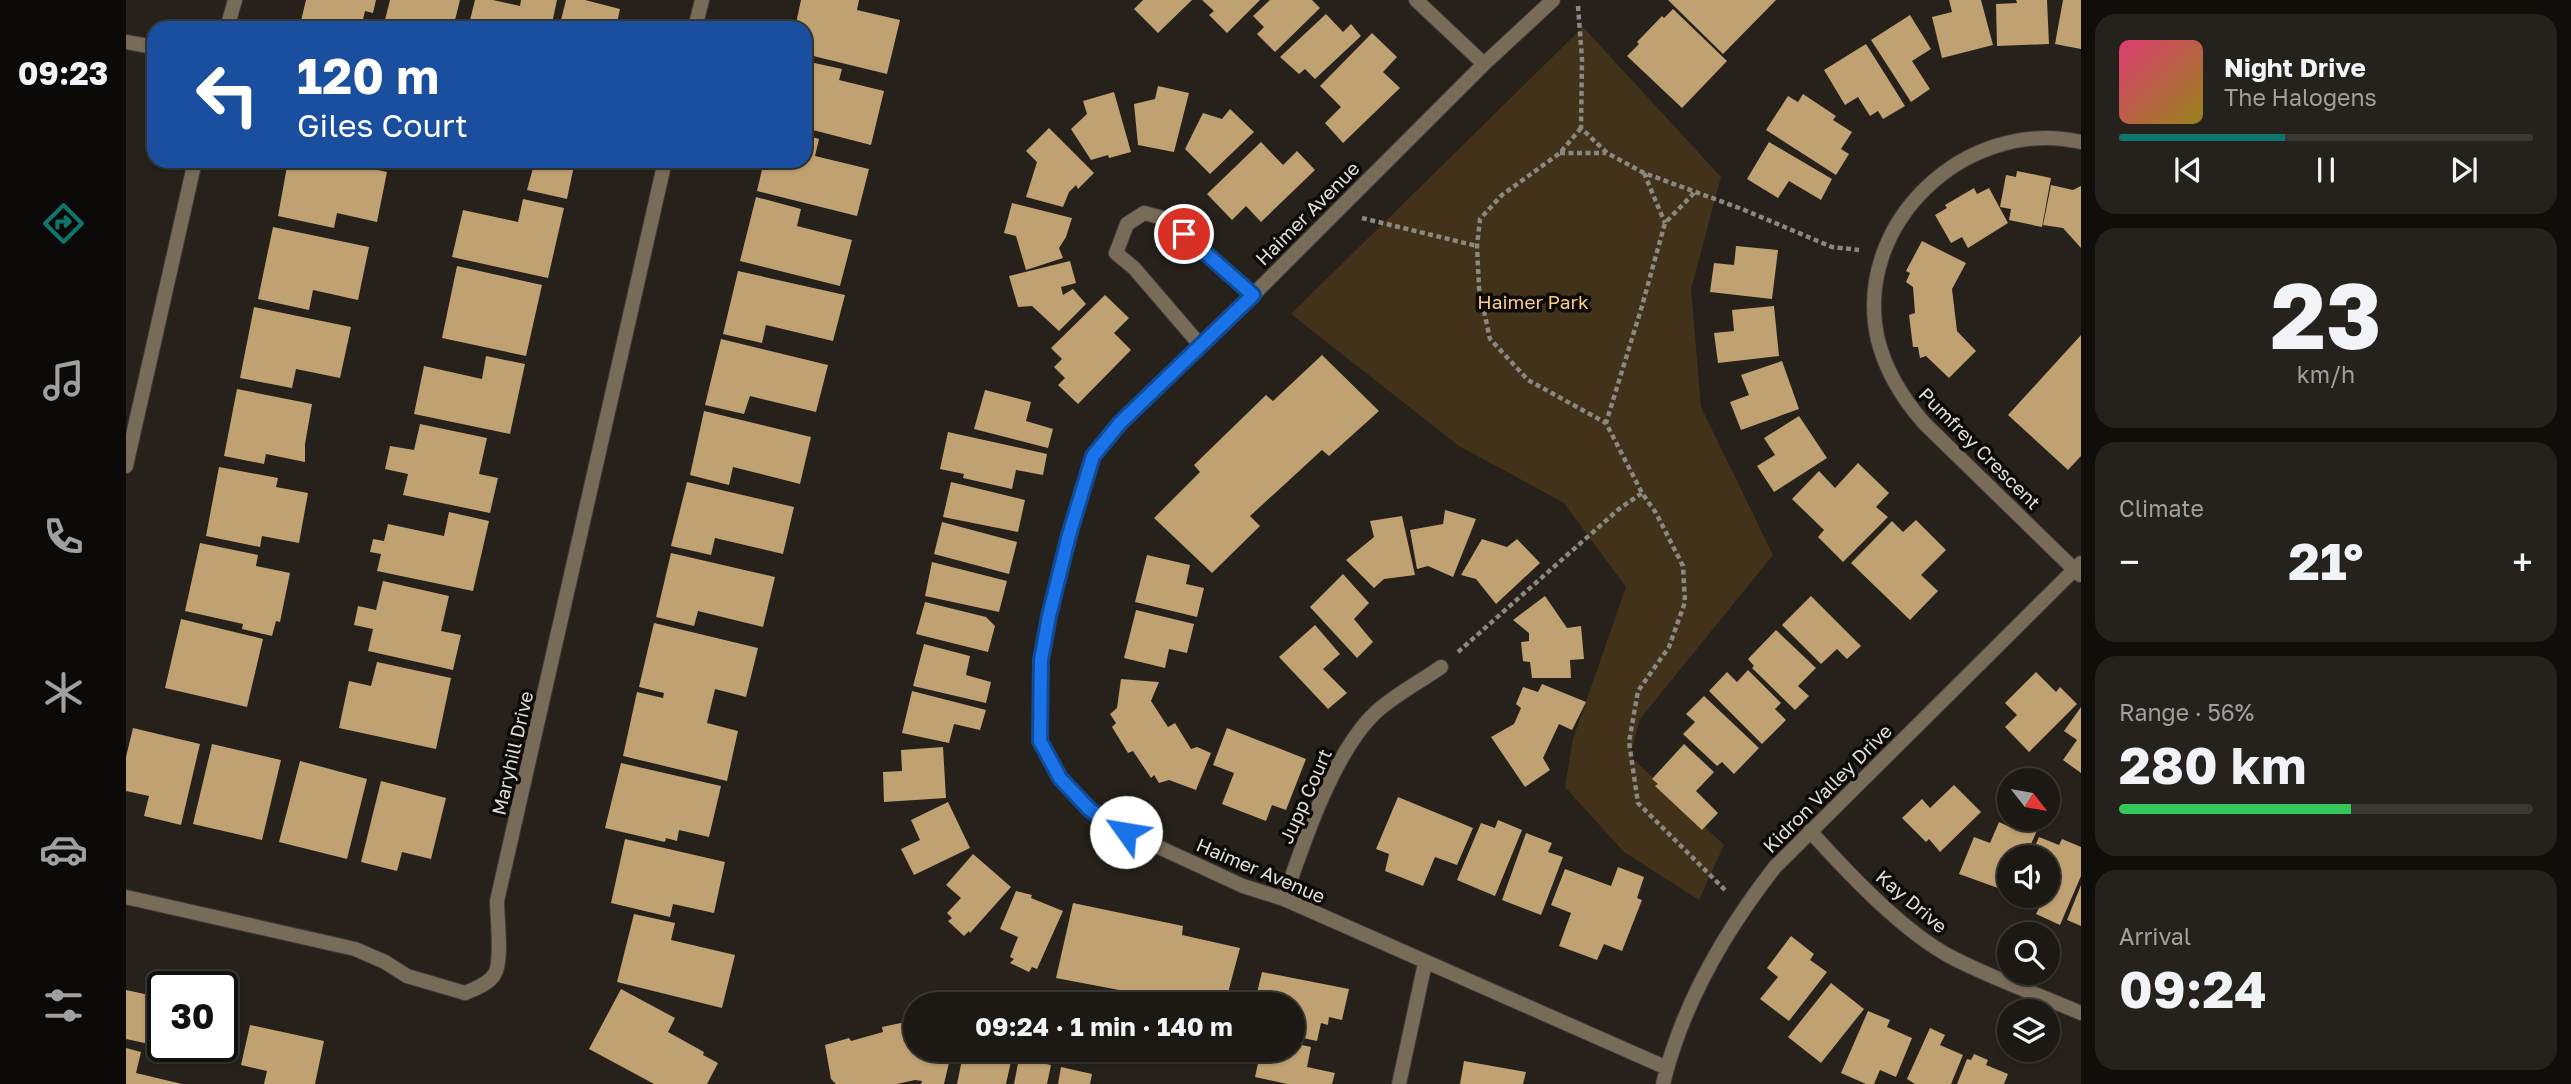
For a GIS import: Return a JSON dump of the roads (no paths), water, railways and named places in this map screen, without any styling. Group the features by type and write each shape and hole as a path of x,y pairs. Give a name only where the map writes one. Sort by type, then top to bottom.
{"street":[{"path":"229,21 235,0"},
{"path":"697,21 702,0"},
{"path":"1416,0 1484,64"},
{"name":"Haimer Avenue","path":"1553,0 1484,64 1253,295 1120,423 1093,456 1069,535 1041,660 1040,741 1060,778 1090,810 1136,837 1243,886 1284,899 1667,1068"},
{"path":"126,41 147,46"},
{"name":"Pumfrey Crescent","path":"2079,569 1924,423 1906,402 1889,373 1878,340 1874,309 1884,253 1895,228 1910,204 1932,181 1959,161 1990,147 2025,138 2064,138 2081,142"},
{"path":"126,466 193,168"},
{"name":"Maryhill Drive","path":"126,897 355,949 385,962 407,976 465,993 483,985 495,974 499,958 498,901 663,168"},
{"path":"1201,346 1134,268 1116,253 1127,223 1144,213 1167,219 1253,295"},
{"name":"Kidron Valley Drive","path":"1663,1084 1687,1011 1743,908 1775,867 2079,569"},
{"name":"Jupp Court","path":"1284,899 1307,833 1346,751 1375,713 1441,667"},
{"name":"Kay Drive","path":"1810,831 1840,865 1914,932 1952,958 2081,1013"},
{"path":"1399,1084 1425,963"}],"park label":[{"name":"Haimer Park","path":"1533,301"}]}
